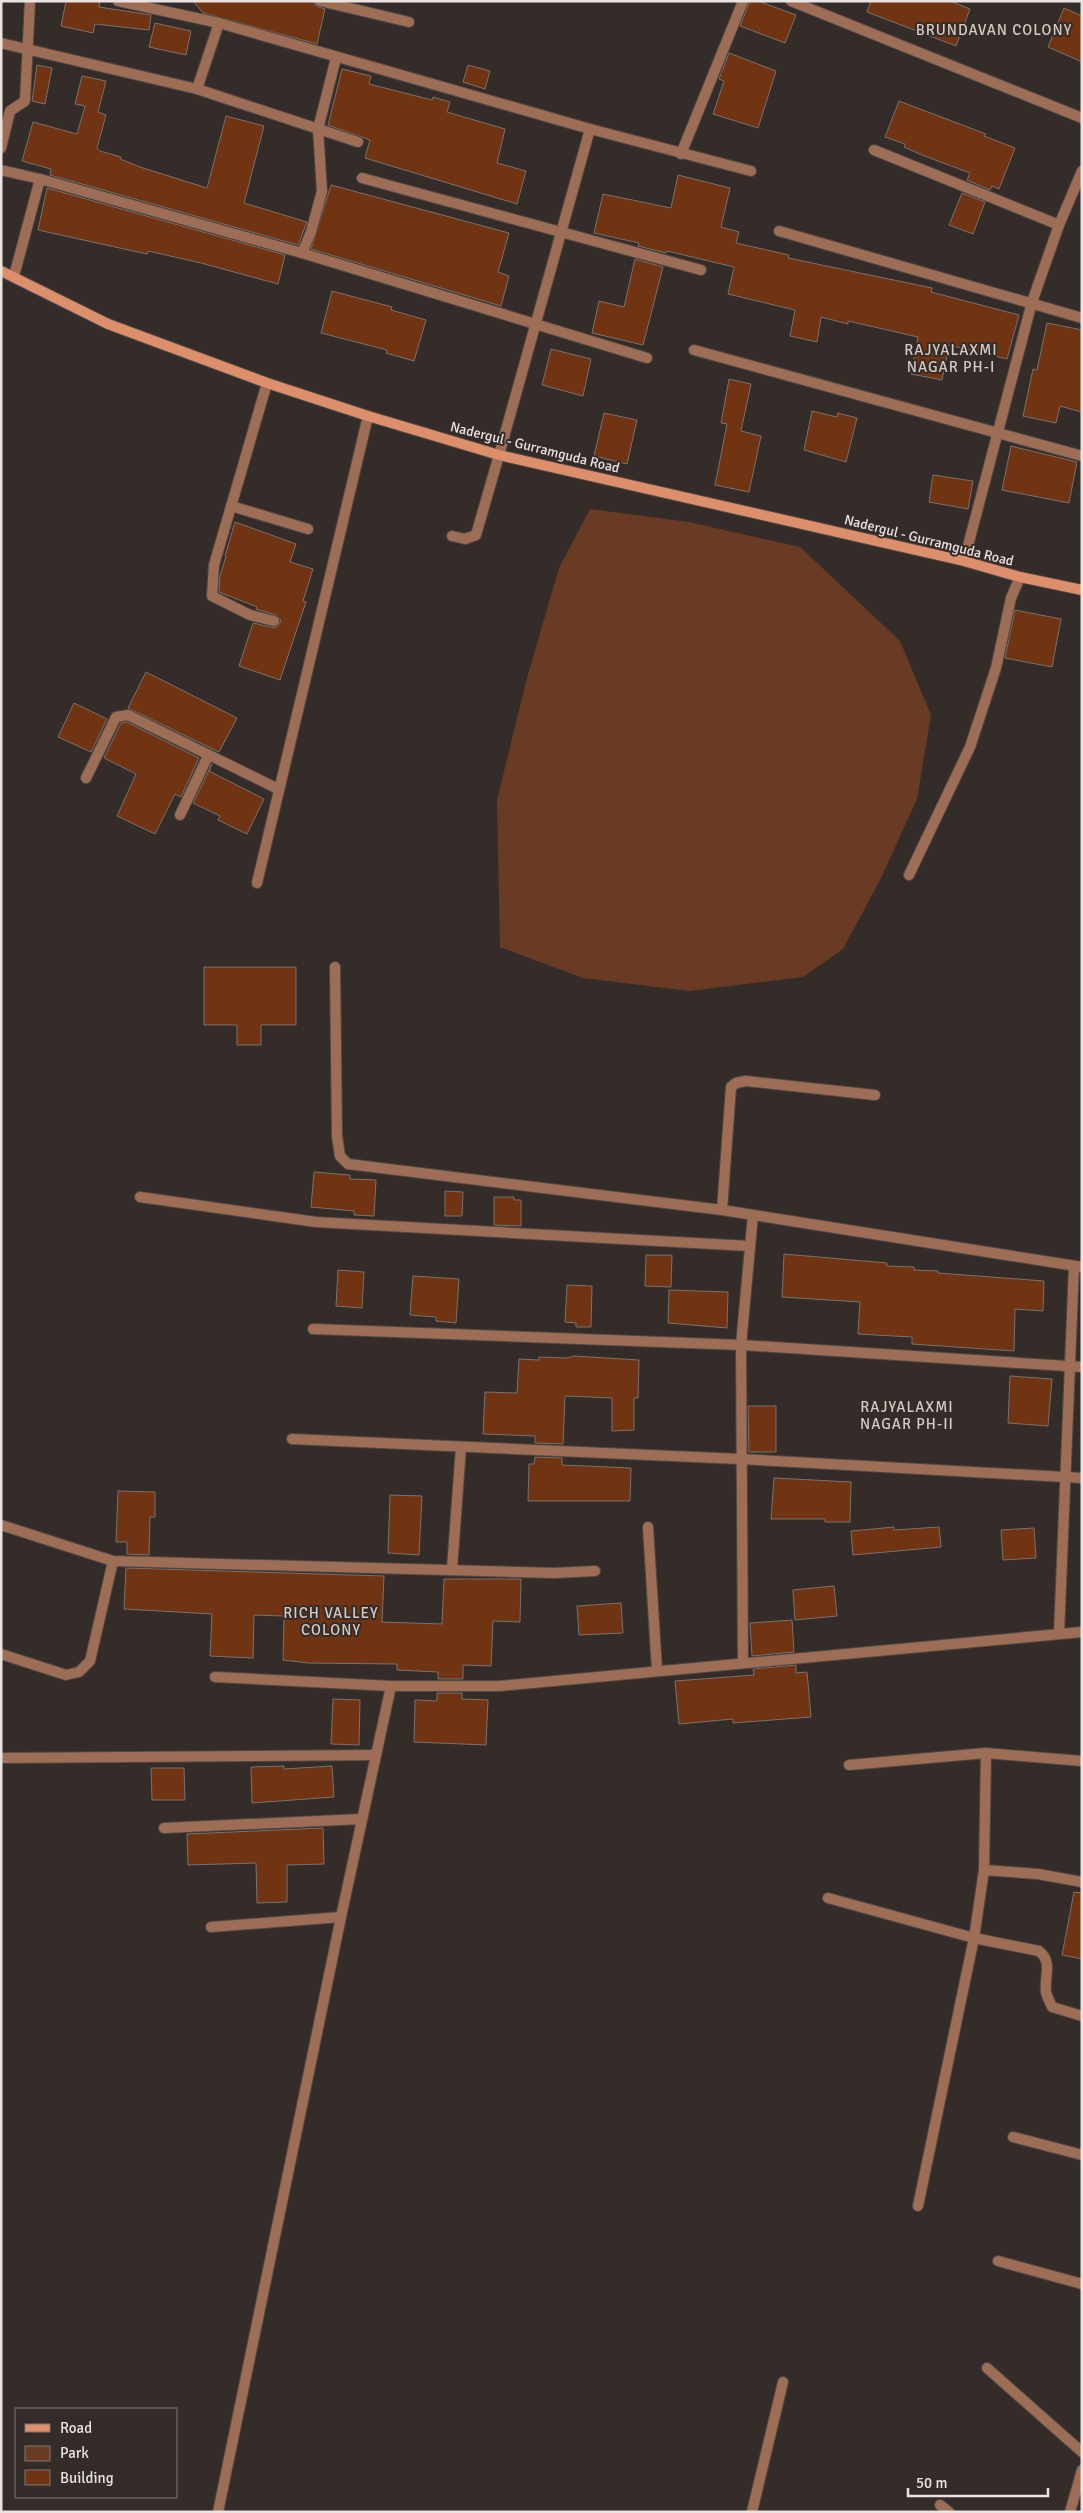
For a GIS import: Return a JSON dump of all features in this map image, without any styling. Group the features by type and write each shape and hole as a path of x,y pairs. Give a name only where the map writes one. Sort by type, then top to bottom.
{"main road":[{"name":"Nadergul - Gurramguda Road","path":"1,271 108,324 267,383 368,416 499,455 964,561 1020,578 1082,590"}],"street":[{"path":"1,148 10,111 14,106 25,101 26,50 30,1"},
{"path":"118,1 161,6 336,58 681,154 751,171"},
{"path":"320,1 409,22"},
{"path":"681,154 744,1"},
{"path":"791,1 1082,118"},
{"path":"197,89 219,23"},
{"path":"1,43 197,89 358,142"},
{"path":"302,253 311,232 322,191 318,129 336,58"},
{"path":"1,105 14,106"},
{"path":"452,536 465,540 476,536 590,129"},
{"path":"874,150 1059,225"},
{"path":"1,170 40,179 302,253 647,358"},
{"path":"964,561 1032,302 1059,225 1082,171"},
{"path":"362,178 701,270"},
{"path":"14,276 40,179"},
{"path":"779,231 1032,302 1082,318"},
{"path":"694,350 1082,456"},
{"path":"267,383 214,565 212,596 250,615 274,621"},
{"path":"257,883 368,416"},
{"path":"232,506 308,529"},
{"path":"909,875 970,747 996,668 1010,598 1020,578"},
{"path":"86,778 116,717 128,715 278,789"},
{"path":"180,815 208,756"},
{"path":"335,967 338,1136 340,1156 348,1164 722,1210 1078,1266 1070,1366 1058,1634"},
{"path":"722,1210 731,1088 736,1083 746,1081 875,1095"},
{"path":"140,1197 316,1222 749,1246"},
{"path":"743,1662 740,1459 741,1345 753,1215"},
{"path":"313,1329 741,1345 1082,1367"},
{"path":"292,1439 740,1459 1082,1478"},
{"path":"452,1569 461,1447"},
{"path":"1,1525 113,1561 554,1573 595,1570"},
{"path":"648,1526 657,1670"},
{"path":"1,1654 66,1674 79,1672 90,1661 113,1561"},
{"path":"215,1676 391,1686 500,1686 1082,1632"},
{"path":"218,2512 341,1917 391,1686"},
{"path":"849,1765 986,1753 1082,1761"},
{"path":"918,2206 974,1938 984,1870 986,1753"},
{"path":"1,1758 376,1755"},
{"path":"164,1828 362,1819"},
{"path":"984,1870 1038,1874 1082,1882"},
{"path":"828,1898 974,1938 1039,1951 1044,1955 1048,1965 1046,1994 1052,2007 1082,2016"},
{"path":"211,1927 341,1917"},
{"path":"1013,2137 1082,2155"},
{"path":"998,2260 1082,2284"},
{"path":"987,2368 1082,2452"},
{"path":"752,2512 783,2382"},
{"path":"1070,2512 1082,2470"}],"green space":[{"path":"590,509 689,522 800,547 900,641 931,715 917,799 881,878 843,949 803,977 689,991 583,978 500,947 497,800 527,678 559,568"}],"building":[{"path":"66,1 100,1 99,7 151,15 149,30 95,24 93,33 61,26"},
{"path":"193,1 313,1 316,6 325,9 317,44 203,13"},
{"path":"750,1 758,1 796,15 785,43 740,26"},
{"path":"871,1 950,1 970,9 956,46 867,12"},
{"path":"1064,8 1082,16 1082,62 1048,47"},
{"path":"155,23 191,31 186,55 149,47"},
{"path":"729,53 776,71 758,128 713,114 724,81 719,79"},
{"path":"37,65 52,68 45,104 32,101"},
{"path":"468,65 490,71 485,89 463,82"},
{"path":"342,69 371,76 369,84 432,100 433,97 450,102 447,112 505,129 497,163 526,171 517,204 365,158 370,140 328,125"},
{"path":"82,76 106,81 98,112 106,115 97,148 100,151 121,157 120,159 143,168 207,188 226,116 264,126 244,203 307,222 298,245 50,175 51,169 22,161 33,122 77,134 85,106 75,104"},
{"path":"899,101 986,134 984,136 1015,148 999,189 992,186 990,190 967,180 970,173 922,155 904,147 905,144 885,137"},
{"path":"678,175 730,188 721,227 739,232 736,243 789,255 788,258 932,288 931,292 1019,315 1007,359 949,345 942,380 911,374 918,337 848,321 848,324 821,317 817,342 790,336 795,310 728,294 734,267 667,251 666,253 638,246 639,243 594,233 603,194 671,208"},
{"path":"331,185 509,233 498,272 509,276 501,306 311,249"},
{"path":"47,188 285,255 278,284 148,251 147,254 38,230"},
{"path":"962,193 985,202 973,234 949,225"},
{"path":"635,259 663,267 643,345 592,333 599,301 624,307"},
{"path":"332,291 392,307 391,310 426,320 414,361 386,353 387,350 321,333"},
{"path":"1047,323 1082,330 1082,412 1060,406 1056,423 1023,416 1033,369 1037,370"},
{"path":"551,349 591,359 583,396 542,385"},
{"path":"729,379 751,384 741,431 761,436 749,492 715,485 727,424 721,423"},
{"path":"812,411 837,417 838,413 857,418 846,462 804,450"},
{"path":"604,413 637,420 627,464 594,456"},
{"path":"1011,446 1077,462 1069,503 1002,490"},
{"path":"933,475 973,481 968,509 929,502"},
{"path":"235,522 296,544 290,562 313,569 303,601 306,602 280,680 239,666 253,623 275,628 281,620 276,615 256,609 257,607 219,592 220,576"},
{"path":"1015,610 1061,619 1052,667 1005,658"},
{"path":"146,672 237,718 219,752 128,708"},
{"path":"74,703 107,719 91,752 58,737"},
{"path":"127,722 199,758 181,797 175,794 155,834 117,816 136,774 104,758 121,723"},
{"path":"212,764 209,771 264,799 247,834 218,820 220,816 193,803"},
{"path":"204,967 296,967 296,1025 261,1025 261,1045 237,1045 237,1025 204,1025"},
{"path":"314,1172 350,1175 350,1179 376,1180 374,1216 354,1215 354,1211 311,1207"},
{"path":"445,1191 463,1192 462,1216 445,1216"},
{"path":"494,1197 514,1197 514,1200 521,1200 521,1226 494,1225"},
{"path":"784,1254 887,1263 887,1266 914,1267 914,1270 938,1271 938,1273 1044,1281 1043,1311 1015,1309 1014,1351 912,1344 912,1337 858,1334 860,1302 782,1297"},
{"path":"646,1255 672,1255 671,1287 645,1286"},
{"path":"338,1270 364,1272 362,1308 336,1306"},
{"path":"413,1276 459,1279 456,1323 436,1321 436,1317 410,1315"},
{"path":"567,1285 592,1286 591,1327 576,1327 576,1323 565,1322"},
{"path":"669,1290 728,1292 727,1328 668,1323"},
{"path":"574,1356 639,1360 638,1398 634,1398 634,1430 612,1431 612,1398 565,1396 563,1444 535,1443 535,1436 483,1434 485,1392 517,1393 519,1359 539,1360 539,1357 567,1358"},
{"path":"1010,1376 1052,1379 1048,1426 1008,1423"},
{"path":"748,1406 776,1406 776,1452 749,1452"},
{"path":"535,1457 562,1458 562,1465 631,1468 630,1501 528,1501 529,1464 534,1464"},
{"path":"774,1478 851,1482 850,1522 825,1522 825,1519 771,1519"},
{"path":"118,1491 155,1492 155,1517 150,1517 149,1555 127,1554 127,1542 116,1542"},
{"path":"390,1495 422,1496 419,1555 388,1553"},
{"path":"894,1527 894,1530 939,1527 941,1547 853,1555 851,1531"},
{"path":"1034,1528 1036,1558 1003,1560 1001,1530"},
{"path":"126,1568 384,1576 382,1622 442,1624 444,1579 521,1579 520,1622 493,1621 491,1666 463,1665 463,1679 438,1679 438,1672 397,1670 397,1664 308,1663 283,1660 283,1616 254,1615 253,1658 210,1656 212,1614 124,1609"},
{"path":"834,1586 837,1616 795,1620 793,1590"},
{"path":"621,1603 623,1633 579,1635 577,1606"},
{"path":"792,1620 794,1652 752,1656 750,1623"},
{"path":"796,1665 796,1673 807,1672 811,1717 733,1723 733,1719 679,1724 675,1681 754,1675 753,1669"},
{"path":"437,1693 462,1693 462,1699 488,1700 486,1745 414,1742 415,1700 437,1701"},
{"path":"333,1699 360,1700 359,1745 331,1744"},
{"path":"284,1766 284,1769 332,1766 334,1797 252,1803 251,1767"},
{"path":"151,1768 184,1768 185,1800 152,1800"},
{"path":"323,1828 324,1864 287,1865 287,1902 257,1903 256,1863 188,1865 187,1834"},
{"path":"1074,1892 1082,1893 1082,1959 1062,1955"}],"district":[{"name":"BRUNDAVAN COLONY","path":"994,30"},
{"name":"RAJYALAXMI NAGAR PH-I","path":"951,358"},
{"name":"RAJYALAXMI NAGAR PH-II","path":"907,1416"},
{"name":"RICH VALLEY COLONY","path":"331,1622"}]}
